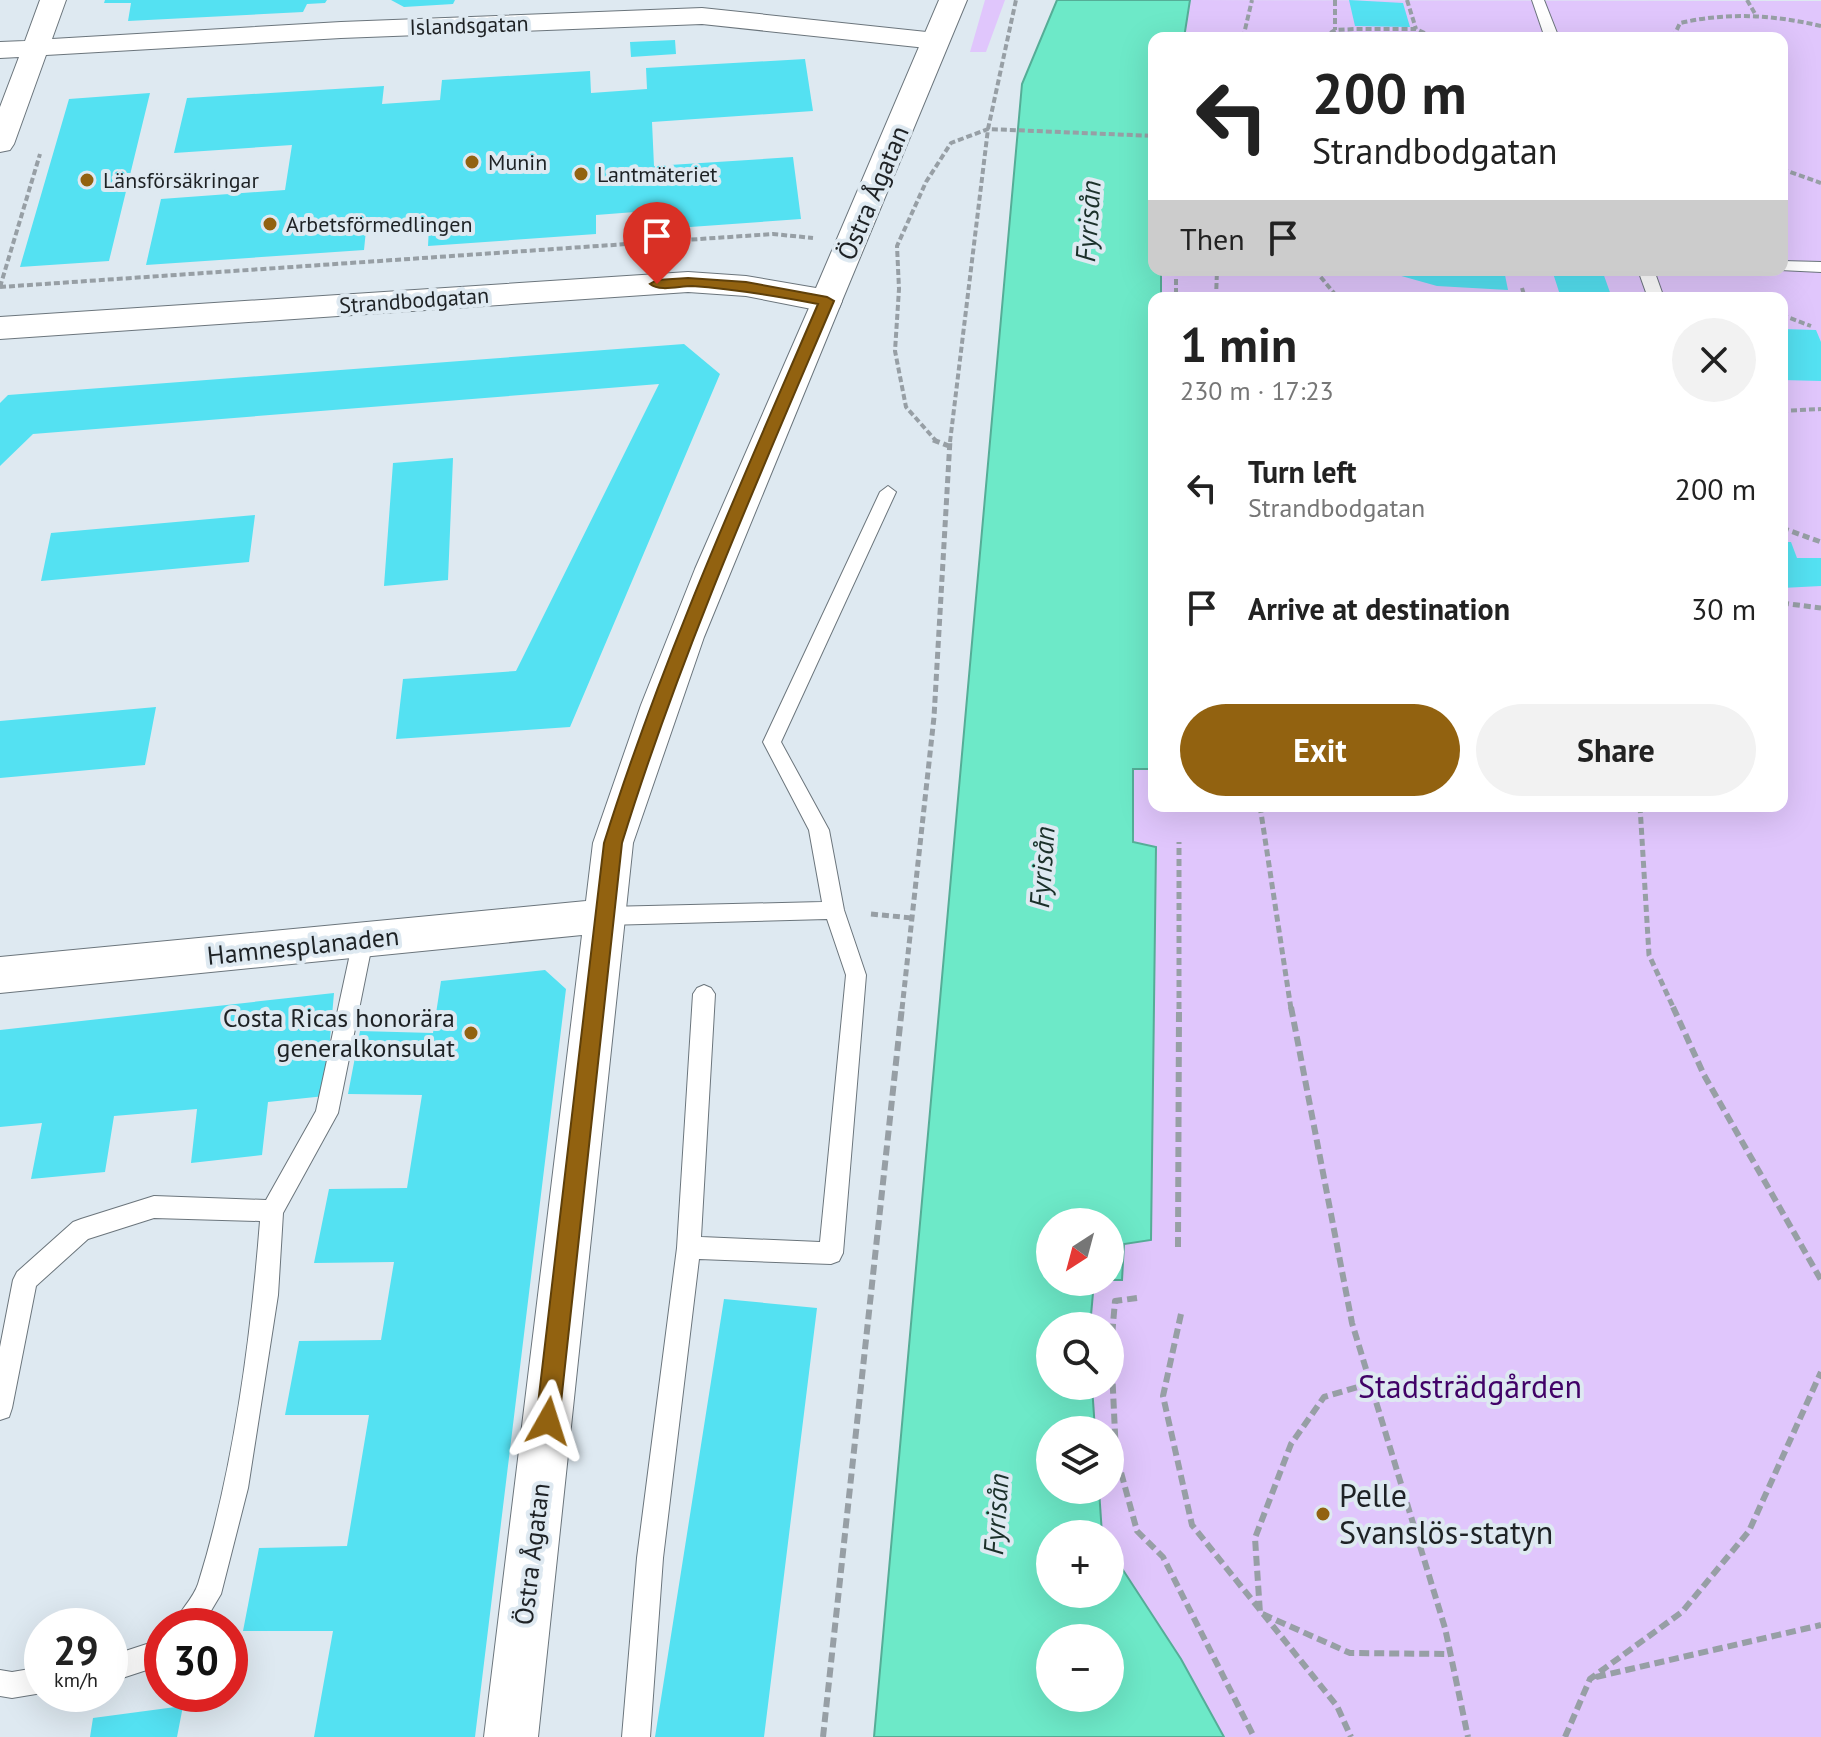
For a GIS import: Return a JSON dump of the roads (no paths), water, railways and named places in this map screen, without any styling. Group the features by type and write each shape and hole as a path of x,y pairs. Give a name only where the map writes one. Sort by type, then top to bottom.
{"street":[{"path":"0,144 53,0"},
{"name":"Östra Ågatan","path":"511,1737 613,843 635,773 732,522 953,0"},
{"name":"Islandsgatan","path":"0,50 348,19 702,16 936,41"},
{"name":"Strandbodgatan","path":"0,328 688,282 746,286 827,301"},
{"name":"Hamnesplanaden","path":"0,975 606,916"}],"lane":[{"path":"1538,0 1550,32"},
{"path":"1788,266 1821,267"},
{"path":"689,1248 831,1253 856,975 834,910 819,830 772,742 888,492"},
{"path":"606,916 834,910"},
{"path":"198,1608 208,1594 235,1488 266,1295 272,1211 327,1113 363,940"},
{"path":"636,1737 650,1558 689,1248 704,994"},
{"path":"0,1408 25,1280 81,1230 154,1207 272,1211"},
{"path":"0,1683 24,1683"}],"water":[{"name":"Fyrisån","path":"1057,0 1190,0 1185,32 1148,32 1148,276 1161,276 1161,292 1148,292 1148,769 1133,769 1133,842 1156,847 1151,1240 1124,1244 1124,1208 1036,1208 1036,1296 1093,1296 1091,1312 1036,1312 1036,1400 1093,1400 1094,1416 1036,1416 1036,1504 1100,1504 1101,1520 1036,1520 1036,1608 1124,1608 1124,1571 1181,1659 1224,1737 874,1737 1022,84"}],"place":[{"name":"Munin","path":"472,162"},
{"name":"Lantmäteriet","path":"581,174"},
{"name":"Länsförsäkringar","path":"87,180"},
{"name":"Arbetsförmedlingen","path":"270,224"},
{"name":"Costa Ricas honorära generalkonsulat","path":"471,1033"},
{"name":"Pelle Svanslös-statyn","path":"1323,1514"}],"park label":[{"name":"Stadsträdgården","path":"1470,1387"}]}
